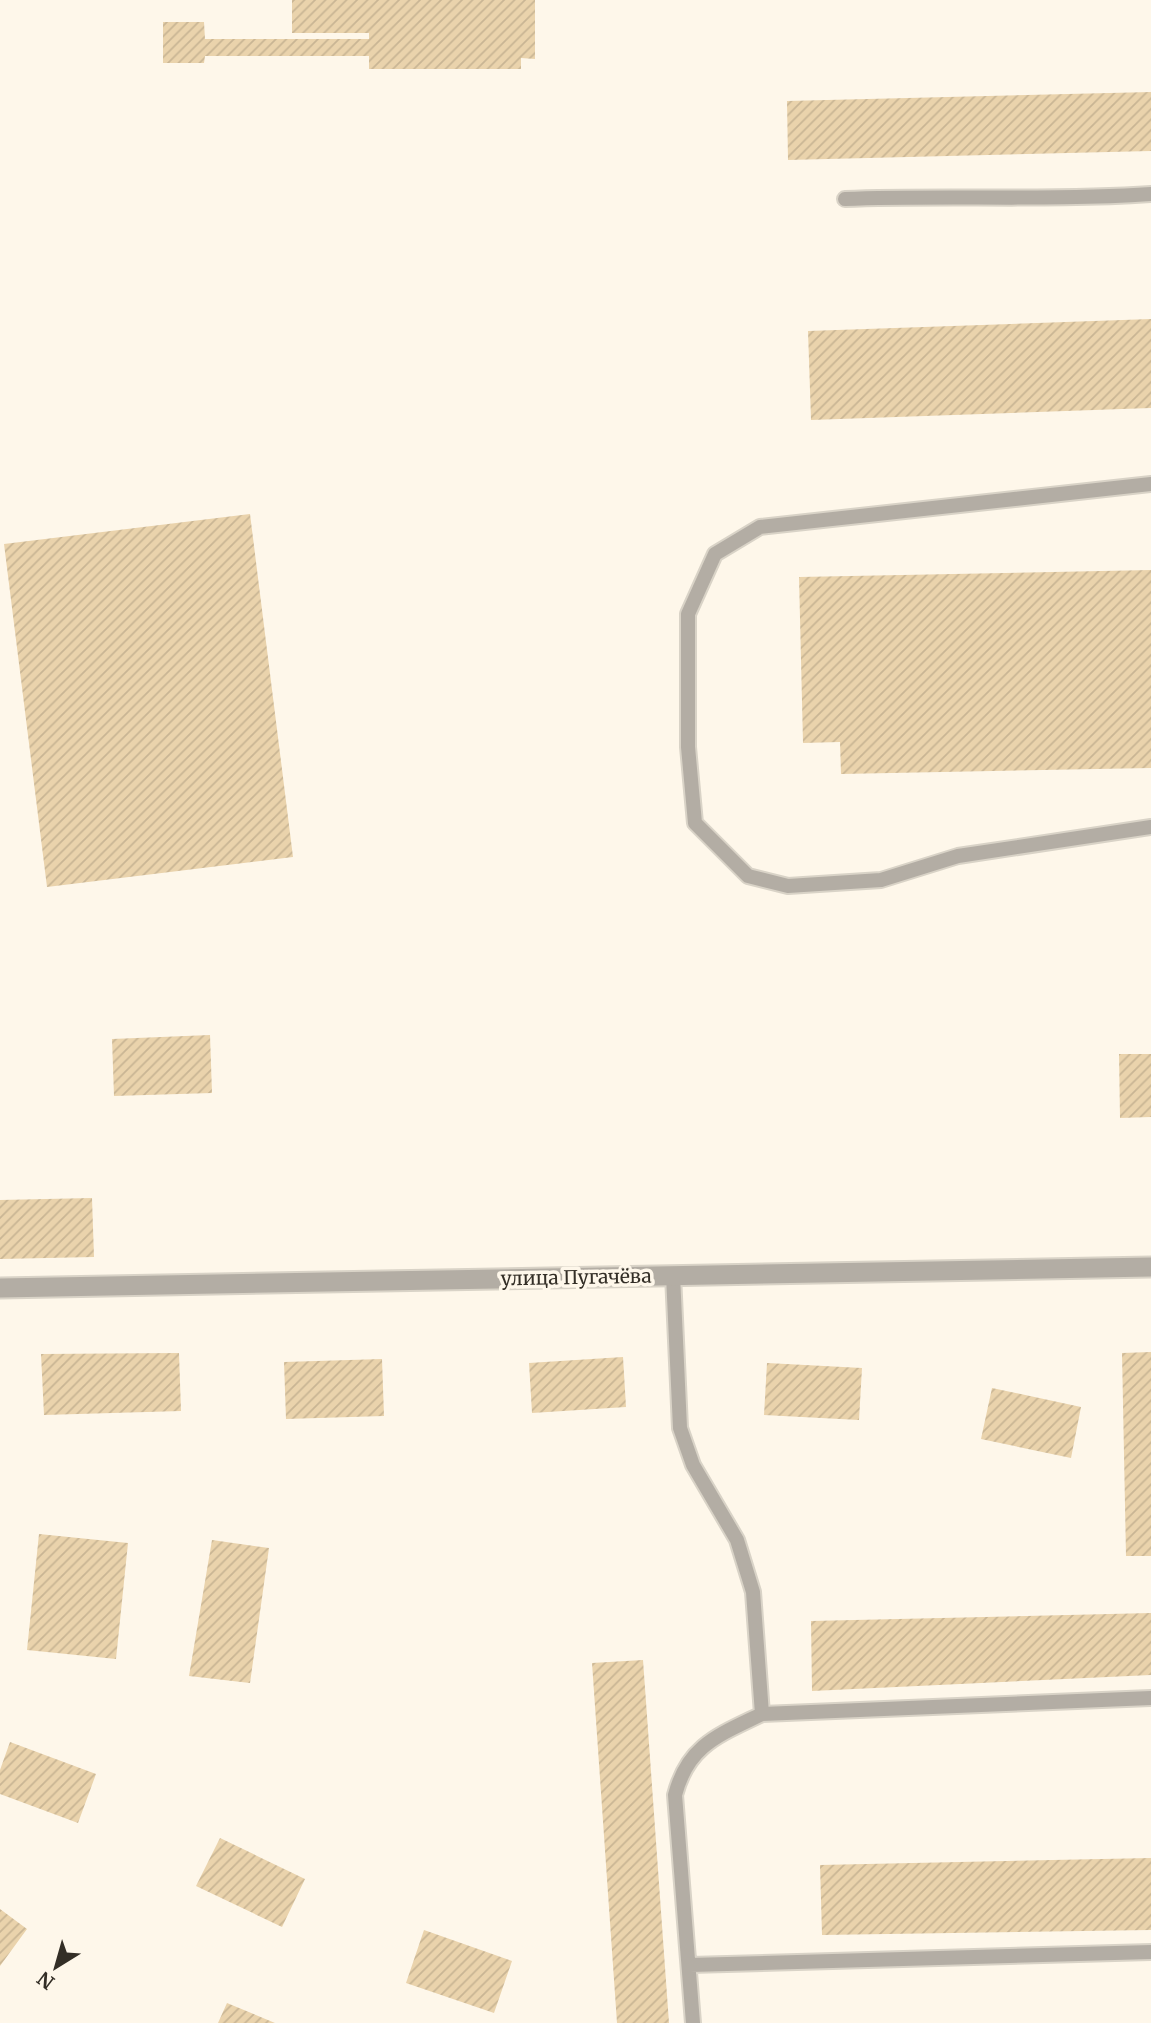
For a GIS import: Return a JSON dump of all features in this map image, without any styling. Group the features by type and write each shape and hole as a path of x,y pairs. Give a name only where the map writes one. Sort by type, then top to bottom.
{"street":[{"name":"улица Пугачёва","path":"0,1288 1151,1266"}],"lane":[{"path":"845,198 1093,198 1151,194"},
{"path":"1151,484 760,527 715,554 688,614 688,747 695,823 748,876 788,886 881,880 958,856 1151,827"},
{"path":"673,1275 680,1428 692,1465 710,1490 737,1541 753,1592 762,1714"},
{"path":"693,2023 675,1795 680,1775 690,1759 709,1740 762,1714 1151,1698"},
{"path":"690,1965 1151,1952"}],"building":[{"path":"292,0 535,0 535,59 521,58 521,69 369,69 369,56 205,56 204,63 163,63 163,22 204,22 205,39 369,39 369,33 292,33"},
{"path":"1151,92 1151,151 788,160 787,101"},
{"path":"1151,319 1151,408 811,420 808,331"},
{"path":"250,514 293,857 47,887 4,544"},
{"path":"1151,570 1151,768 841,774 840,742 803,743 799,577"},
{"path":"210,1035 212,1093 114,1096 112,1039"},
{"path":"1119,1054 1151,1054 1151,1117 1120,1118"},
{"path":"92,1198 94,1257 0,1259 0,1200"},
{"path":"1151,1352 1151,1556 1126,1556 1122,1353"},
{"path":"179,1353 181,1411 44,1415 41,1354"},
{"path":"623,1357 626,1407 532,1413 529,1363"},
{"path":"382,1359 384,1416 286,1419 284,1362"},
{"path":"767,1363 862,1368 859,1420 764,1415"},
{"path":"992,1388 1081,1407 1071,1458 981,1439"},
{"path":"39,1534 128,1543 116,1659 27,1650"},
{"path":"212,1540 269,1548 250,1683 189,1676"},
{"path":"1151,1613 1151,1675 812,1691 811,1621"},
{"path":"643,1660 669,2023 617,2023 592,1663"},
{"path":"10,1742 96,1774 78,1823 0,1794 0,1770"},
{"path":"220,1838 305,1879 282,1927 196,1886"},
{"path":"1151,1858 1151,1930 822,1935 820,1865"},
{"path":"0,1909 27,1929 0,1966"},
{"path":"424,1930 512,1961 494,2013 406,1983"},
{"path":"227,2003 275,2023 218,2023"}]}
